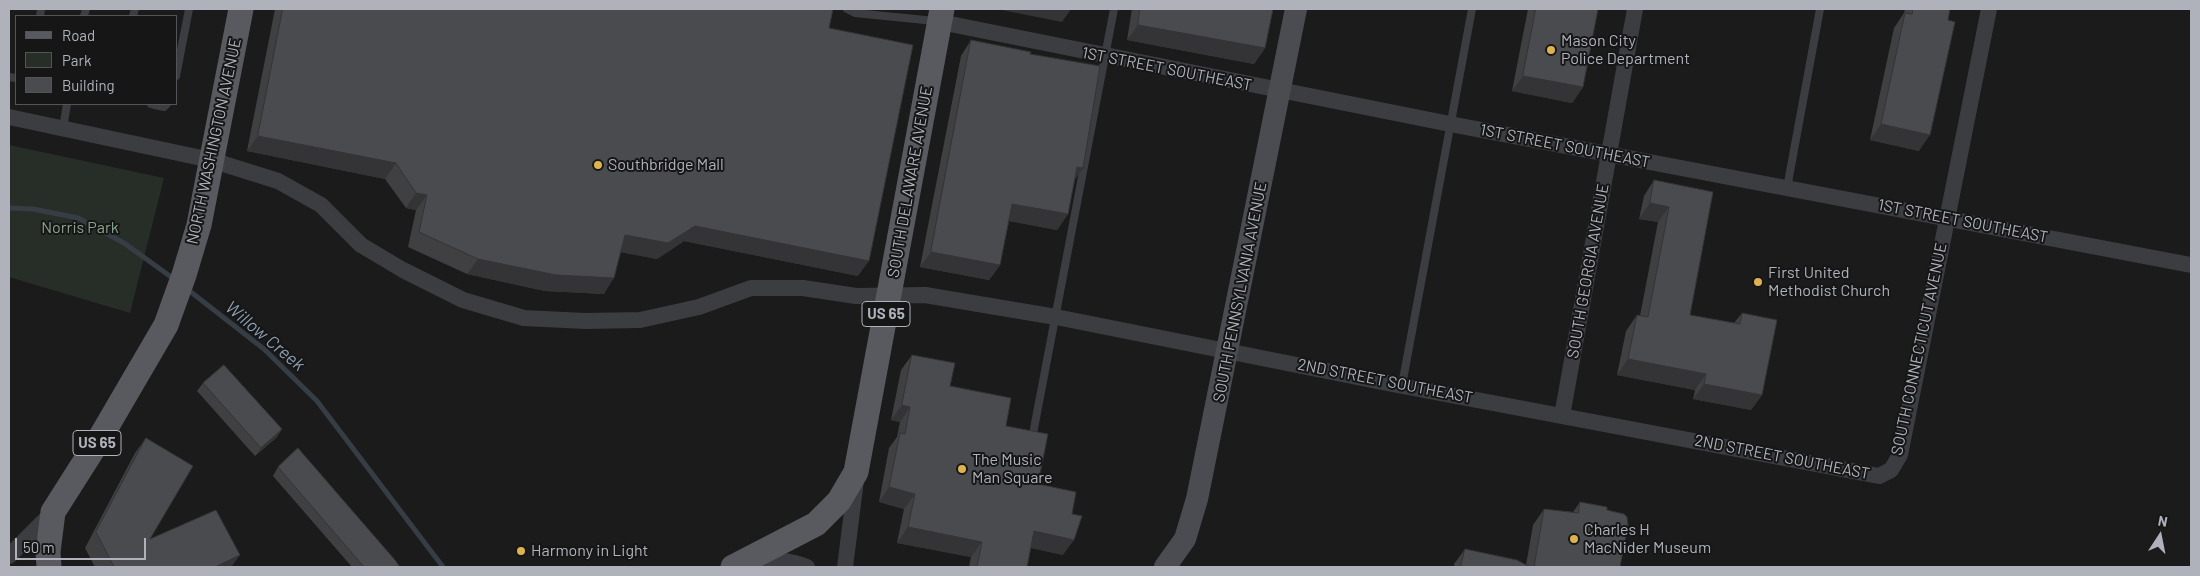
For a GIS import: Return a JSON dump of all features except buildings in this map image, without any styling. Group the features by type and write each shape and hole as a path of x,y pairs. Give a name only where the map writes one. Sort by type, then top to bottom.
{"main road":[{"name":"NORTH WASHINGTON AVENUE","path":"49,567 48,552 54,512 166,325 184,274 199,225 241,9"},
{"name":"SOUTH PENNSYLVANIA AVENUE","path":"1165,567 1185,539 1197,499 1296,9"},
{"name":"SOUTH DELAWARE AVENUE","path":"737,565 816,524 839,501 856,472 941,15"}],"street":[{"name":"SOUTH GEORGIA AVENUE","path":"1562,416 1635,9"},
{"name":"SOUTH CONNECTICUT AVENUE","path":"1879,476 1891,470 1900,455 1989,9"},
{"name":"1ST STREET SOUTHEAST","path":"941,15 1105,56 2191,266"},
{"name":"2ND STREET SOUTHEAST","path":"9,117 211,160 278,181 321,205 361,245 412,274 464,300 524,318 585,321 640,320 699,307 751,288 803,288 856,296 925,295 1056,317 1879,476"},
{"name":"SOUTH DELAWARE AVENUE","path":"845,567 856,472"},
{"path":"9,556 54,512"},
{"name":"SOUTH DELAWARE AVENUE","path":"737,565 776,560 795,562 807,567"}],"lane":[{"path":"178,66 189,9"},
{"path":"847,9 855,13 941,15"},
{"path":"1032,439 1114,9"},
{"path":"1402,385 1472,9"},
{"path":"1787,188 1820,9"},
{"path":"63,128 67,105"}],"green space":[{"name":"Norris Park","path":"9,145 164,178 130,313 9,277"}],"waterway":[{"name":"Willow Creek","path":"9,208 33,209 78,218 124,243 174,279"},
{"name":"Willow Creek","path":"187,289 264,349 317,401 443,567"}],"place":[{"name":"Mason City Police Department","path":"1551,50"},
{"name":"Southbridge Mall","path":"598,165"},
{"name":"First United Methodist Church","path":"1758,282"},
{"name":"The Music Man Square","path":"962,469"},
{"name":"Charles H MacNider Museum","path":"1574,539"},
{"name":"Harmony in Light","path":"521,551"}]}
